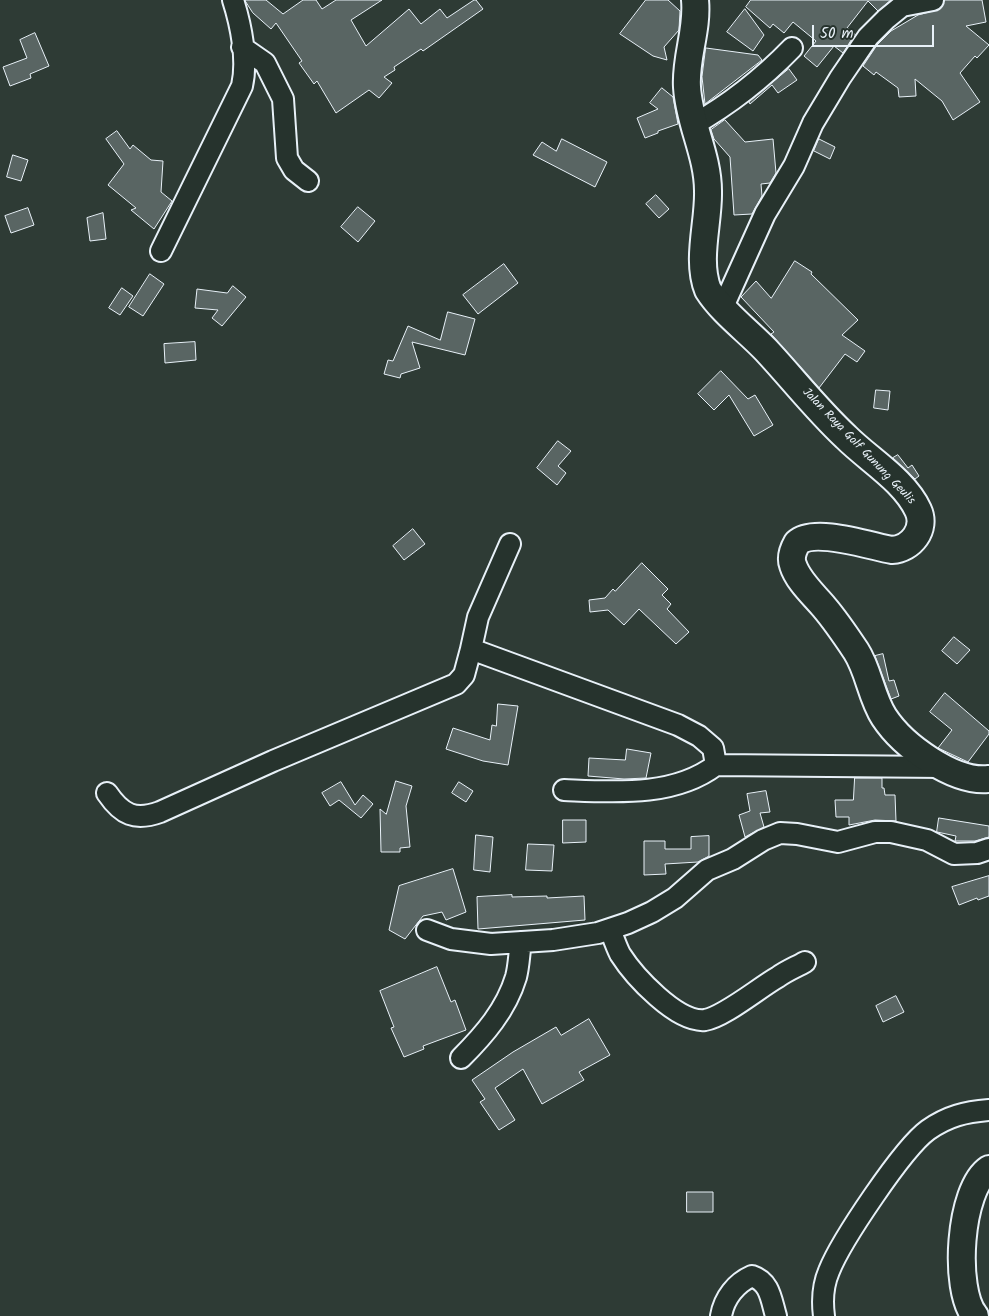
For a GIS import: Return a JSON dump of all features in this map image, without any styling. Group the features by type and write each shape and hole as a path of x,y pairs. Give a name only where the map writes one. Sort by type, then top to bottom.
{"main road":[{"name":"Jalan Raya Golf Gunung Geulis","path":"696,0 697,16 686,84 693,125 704,157 708,182 705,281 711,294 846,438 898,485 918,509 921,519 920,527 913,541 901,549 892,550 837,539 810,537 797,543 792,556 792,564 803,582 837,624 861,659 876,702 884,718 914,749 943,767 967,778 989,779"},
{"path":"975,1316 965,1297 964,1226 972,1193 983,1172 989,1169"}],"street":[{"path":"162,251 242,86 245,75 242,46 233,0"},
{"path":"723,307 765,214 794,166 813,123 868,37 899,3 933,0"},
{"path":"242,46 265,63 283,99 287,158 294,170 308,181"},
{"path":"693,125 725,107 768,72 792,48"},
{"path":"107,793 115,805 130,815 144,818 456,684 464,675 478,617 510,544"},
{"path":"471,649 678,725 699,736 713,748 716,765"},
{"path":"564,790 630,792 703,775 716,765 943,767"},
{"path":"426,930 451,939 491,944 553,940 610,929 652,912 675,898 707,870 733,859 763,840 780,833 797,834 838,842 875,832 891,832 926,840 954,854 977,853 989,849"},
{"path":"610,929 620,953 638,975 663,1000 682,1015 694,1020 707,1020 732,1007 805,962"},
{"path":"461,1058 486,1033 503,1008 516,976 521,942"},
{"path":"824,1316 825,1286 835,1258 871,1202 912,1147 926,1132 956,1114 989,1110"},
{"path":"721,1316 726,1300 737,1284 752,1276 762,1279 768,1287 776,1316"}],"building":[{"path":"245,0 266,0 283,14 303,0 316,0 322,9 336,0 382,0 351,20 366,46 409,9 421,24 440,9 447,18 474,0 483,9 423,51 421,49 394,67 395,70 384,77 392,83 379,98 369,90 336,113 317,81 314,84 299,63 302,61 276,23 271,29 253,13"},
{"path":"646,0 668,0 680,11 679,30 664,47 667,60 653,56 620,34"},
{"path":"751,0 891,0 878,11 868,1 847,28 855,34 843,53 834,46 817,67 804,56 816,41 793,22 784,33 773,24 770,28 746,7"},
{"path":"945,0 982,0 986,22 966,26 989,45 977,58 975,56 960,73 980,102 953,120 942,101 915,79 916,96 899,97 898,88 876,72 874,75 863,66 877,45 891,31 918,15 940,9"},
{"path":"745,9 764,35 753,51 727,32"},
{"path":"35,33 49,66 30,74 31,78 10,86 3,67 27,58 20,40"},
{"path":"706,48 758,55 762,60 705,104 702,77"},
{"path":"789,69 797,80 778,93 772,85 750,104 749,102"},
{"path":"662,88 673,97 678,124 645,138 637,118 658,109 650,103"},
{"path":"725,120 745,142 773,139 776,173 770,183 761,184 762,196 752,214 734,215 730,157 714,139 711,130"},
{"path":"117,131 130,149 133,145 151,160 163,161 161,192 172,201 154,229 131,210 136,208 108,185 124,164 106,139"},
{"path":"562,139 607,162 595,187 533,155 542,142 556,151"},
{"path":"819,139 835,147 830,159 814,151"},
{"path":"13,155 28,160 21,181 7,177"},
{"path":"656,195 669,209 659,218 646,204"},
{"path":"358,207 375,221 358,242 341,227"},
{"path":"28,208 34,225 11,233 5,216"},
{"path":"103,213 106,239 90,241 87,218"},
{"path":"795,261 812,272 811,274 858,320 842,335 865,351 857,362 845,354 819,388 771,334 774,332 741,297 756,281 771,298"},
{"path":"504,264 518,283 478,314 463,295"},
{"path":"150,274 164,284 143,316 129,307"},
{"path":"233,286 246,297 222,326 212,318 218,310 195,308 197,289 227,293"},
{"path":"122,288 133,296 120,315 109,308"},
{"path":"448,312 475,319 465,355 412,342 420,368 401,374 400,378 384,374 388,360 393,361 408,326 440,340"},
{"path":"195,342 196,360 165,363 164,344"},
{"path":"721,371 748,399 755,395 773,425 754,436 729,395 714,410 698,394"},
{"path":"876,390 890,391 888,410 874,408"},
{"path":"558,441 571,451 558,466 566,473 557,485 537,468"},
{"path":"898,455 908,468 912,465 919,476 915,479 893,458"},
{"path":"413,529 425,544 404,560 393,546"},
{"path":"642,563 668,589 662,595 671,604 667,609 689,632 676,644 639,609 624,625 608,610 590,612 589,600 605,598 613,589 615,591"},
{"path":"954,637 970,650 957,664 942,651"},
{"path":"883,654 889,681 894,680 899,696 891,699 875,656"},
{"path":"945,693 989,731 989,734 968,762 938,748 952,730 930,712"},
{"path":"498,704 518,706 508,765 483,761 446,749 453,728 490,740 492,725 496,726"},
{"path":"627,749 651,753 646,778 624,779 588,776 589,758 625,760"},
{"path":"855,778 882,778 882,788 884,788 885,795 895,795 896,821 875,820 849,825 849,817 836,817 835,800 853,800"},
{"path":"396,781 412,786 406,806 410,847 400,848 400,852 381,852 380,809 386,814"},
{"path":"341,782 355,805 363,795 373,804 361,818 339,800 330,806 322,793"},
{"path":"459,782 473,791 466,802 452,793"},
{"path":"766,791 770,812 760,813 764,827 745,837 739,815 750,811 747,794"},
{"path":"939,818 989,826 989,837 975,841 955,841 956,836 937,832"},
{"path":"563,820 586,820 586,842 563,843"},
{"path":"476,835 493,837 490,872 474,870"},
{"path":"709,836 709,856 698,862 665,864 666,874 644,875 644,841 665,841 665,849 691,849 691,837"},
{"path":"528,844 554,845 552,871 526,870"},
{"path":"453,869 466,912 446,920 442,912 423,916 405,939 389,930 399,886"},
{"path":"989,876 989,896 978,900 977,898 959,905 952,887"},
{"path":"512,895 512,897 547,896 547,898 584,896 585,920 478,929 477,897"},
{"path":"437,967 451,1002 455,1000 466,1030 423,1046 424,1049 404,1057 391,1028 394,1027 380,991"},
{"path":"896,996 904,1012 883,1022 876,1006"},
{"path":"589,1019 610,1055 579,1072 584,1080 542,1104 523,1069 495,1088 515,1120 499,1130 480,1102 485,1099 472,1080 513,1052 556,1027 561,1035"},
{"path":"687,1192 713,1192 713,1212 687,1212"}]}
